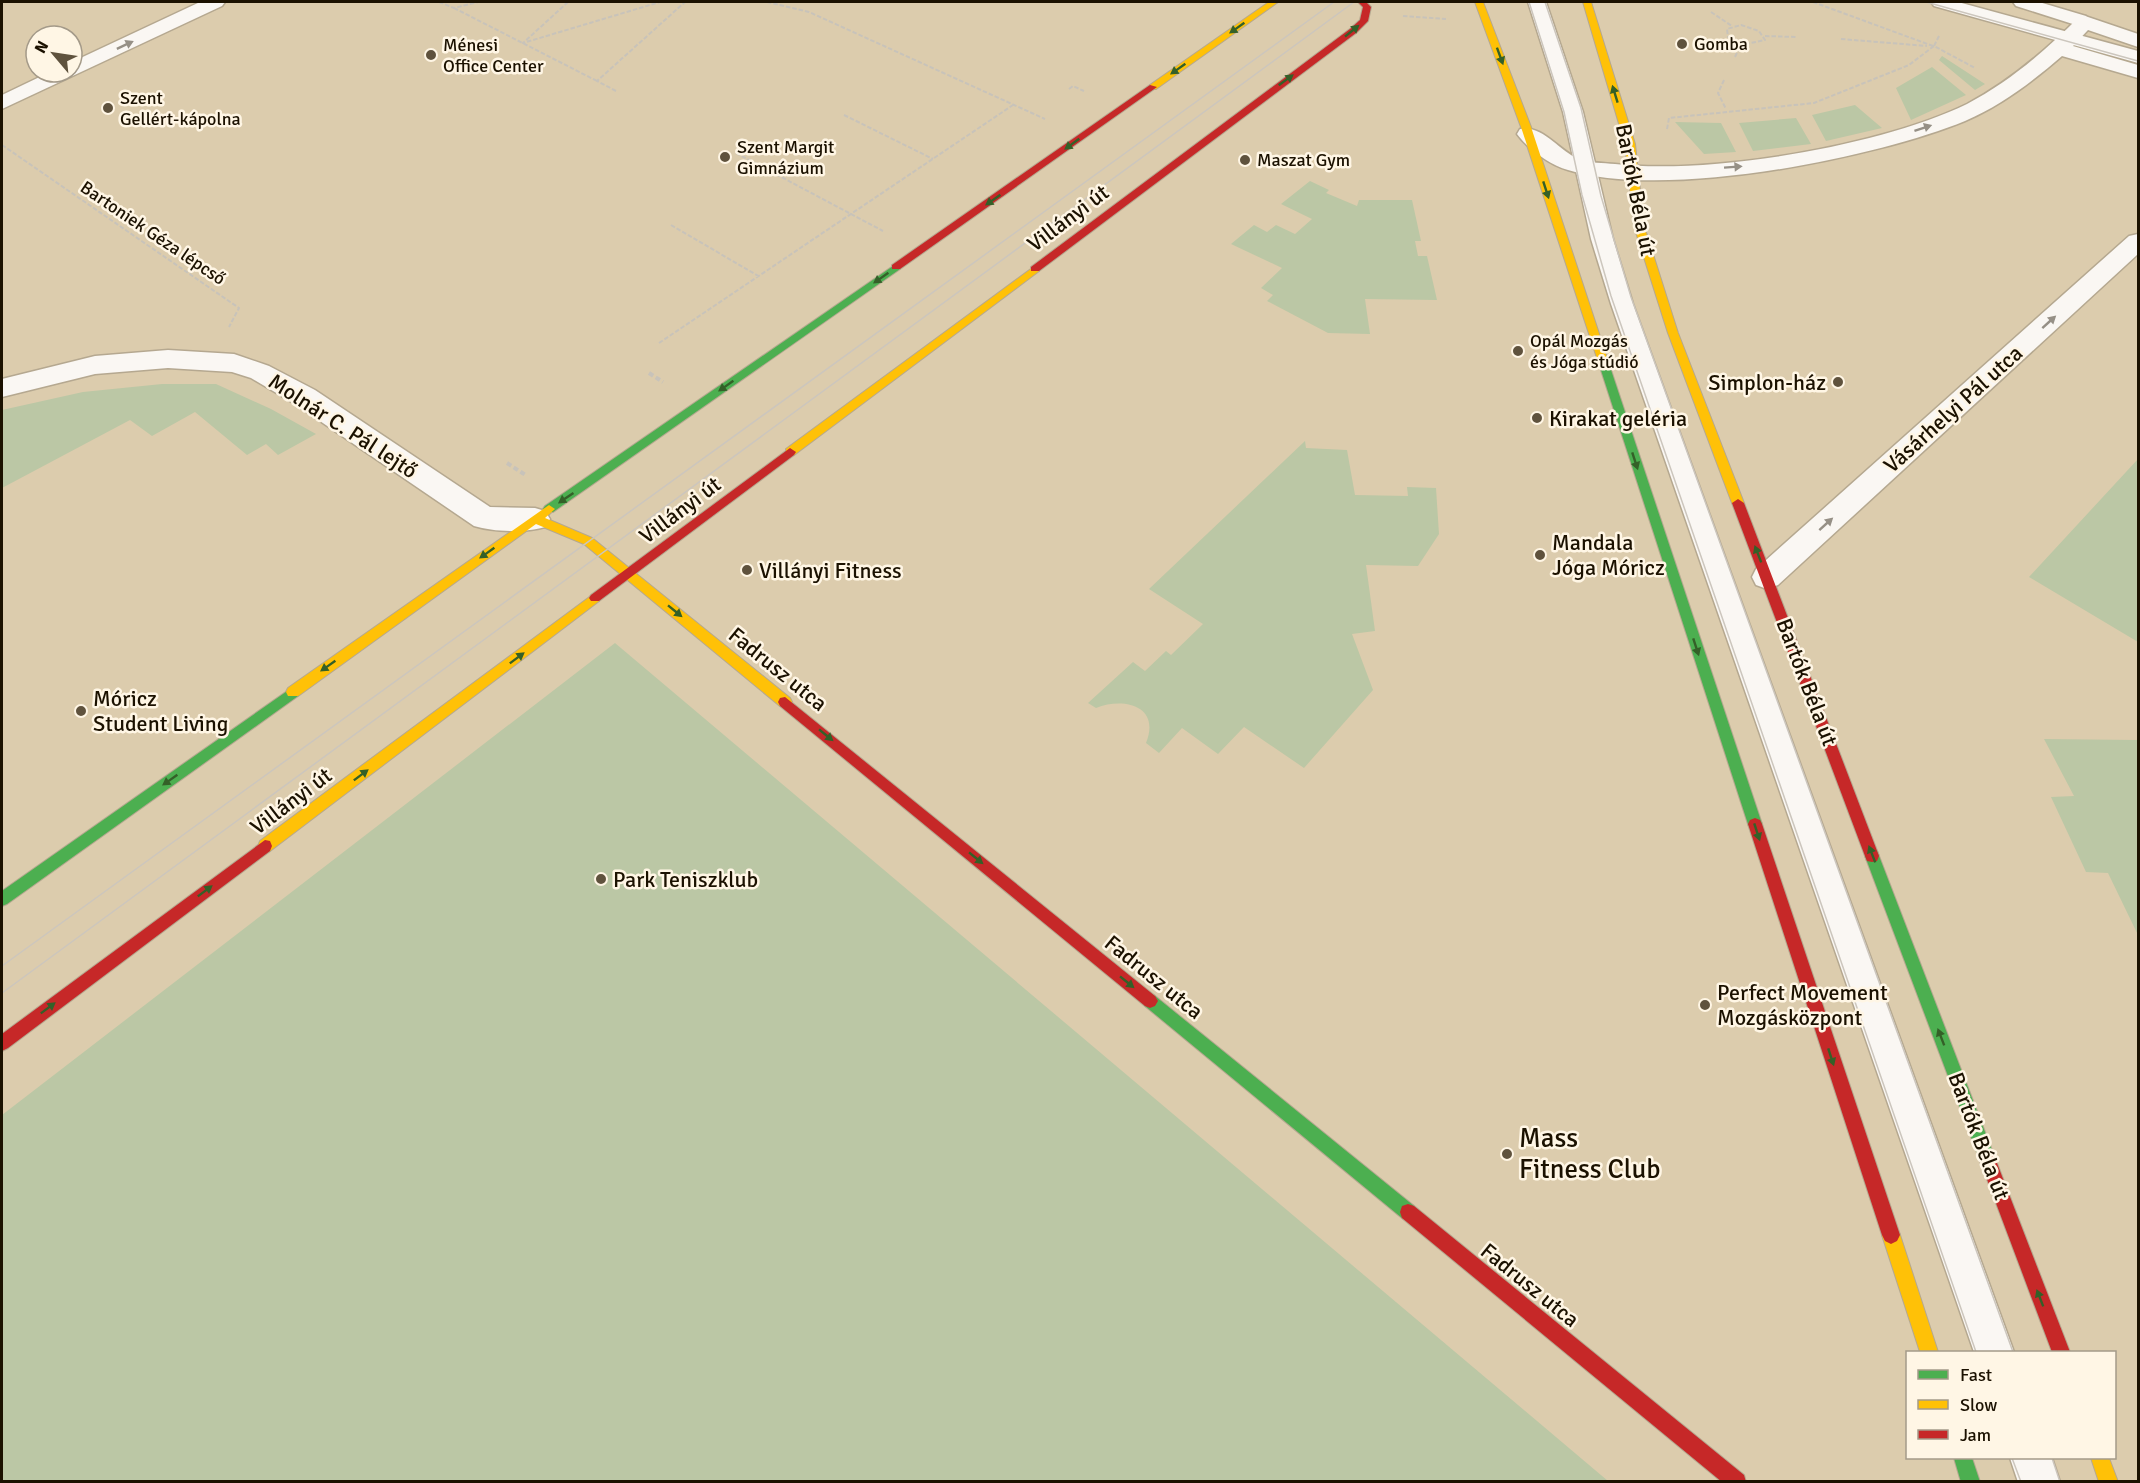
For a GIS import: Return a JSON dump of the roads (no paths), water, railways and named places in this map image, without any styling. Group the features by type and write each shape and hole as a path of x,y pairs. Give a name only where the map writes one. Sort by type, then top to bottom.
{"street":[{"path":"84,64 215,2"},
{"path":"2,899 535,519 1274,2"},
{"name":"Villányi út","path":"2,1043 1359,26 1366,15 1367,7 1362,2"},
{"path":"1479,2 1528,134 1928,1351"},
{"name":"Bartók Béla út","path":"1587,2 1630,144 1639,226 1673,333 2060,1351"},
{"path":"167,4 194,12"},
{"path":"1528,134 1549,151 1576,165 1585,167 1674,171 1751,165 1892,138 1957,116 2004,91 2065,43 2085,22 2135,37"},
{"path":"2065,43 2139,72"},
{"path":"2,103 42,84"},
{"name":"Vásárhelyi Pál utca","path":"1767,577 2139,241"},
{"name":"Molnár C. Pál lejtő","path":"2,388 95,365 168,359 206,359 234,363 260,372 305,397 484,518 535,519"},
{"name":"Fadrusz utca","path":"535,519 588,541 1737,1482"},
{"path":"1963,1459 1971,1482"},
{"path":"2100,1459 2109,1482"}],"lane":[{"name":"Bartók Béla út","path":"1538,2 1571,104 1602,239 1622,304 1993,1351"},
{"path":"1940,2 2065,43 2139,57"},
{"path":"2022,2 2085,22"},
{"path":"2031,1459 2039,1482"}],"tram line":[{"path":"2,966 1334,2"},
{"path":"2,993 1354,2"},
{"path":"1529,2 1564,112 1582,195 1611,296 1976,1351"},
{"path":"1545,2 1581,108 1601,196 1631,297 2013,1351"},
{"path":"1926,2 2138,61"},
{"path":"2012,1459 2021,1482"},
{"path":"2052,1459 2060,1482"}],"place":[{"name":"Gomba","path":"1682,44"},
{"name":"Ménesi Office Center","path":"431,55"},
{"name":"Szent Gellért-kápolna","path":"108,108"},
{"name":"Szent Margit Gimnázium","path":"725,157"},
{"name":"Maszat Gym","path":"1245,160"},
{"name":"Opál Mozgás és Jóga stúdió","path":"1518,351"},
{"name":"Simplon-ház","path":"1838,382"},
{"name":"Kirakat geléria","path":"1537,418"},
{"name":"Mandala Jóga Móricz","path":"1540,555"},
{"name":"Villányi Fitness","path":"747,570"},
{"name":"Móricz Student Living","path":"81,711"},
{"name":"Park Teniszklub","path":"601,879"},
{"name":"Perfect Movement Mozgásközpont","path":"1705,1005"},
{"name":"Mass Fitness Club","path":"1507,1154"}]}
